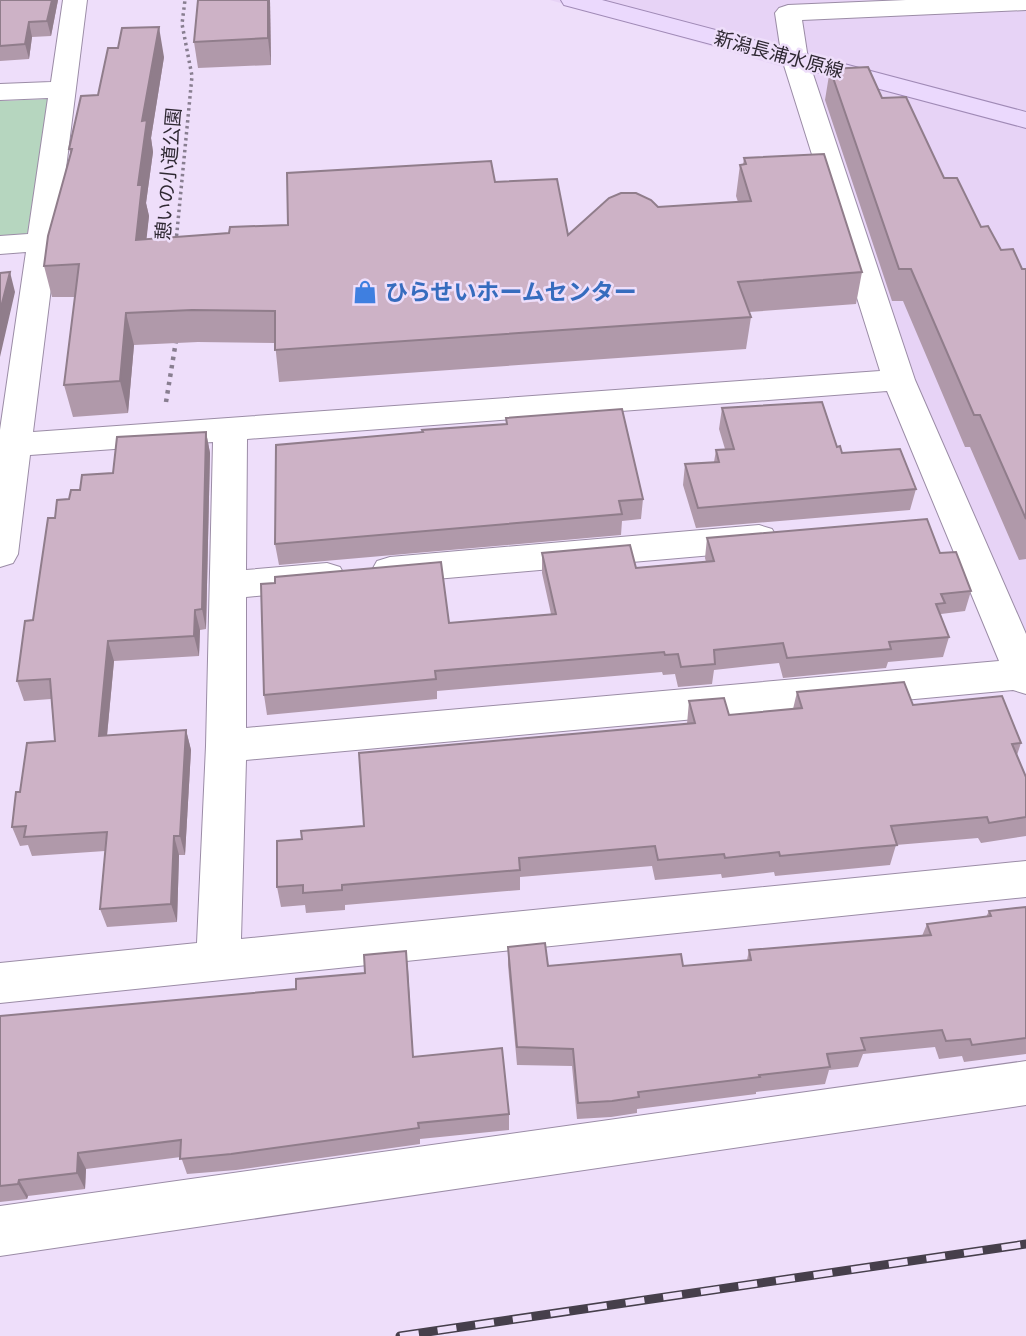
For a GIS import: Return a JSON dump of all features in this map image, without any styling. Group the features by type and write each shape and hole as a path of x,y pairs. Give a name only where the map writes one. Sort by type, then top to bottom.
{"main road":[{"name":"新潟長浦水原線","path":"573,0 1026,120"}],"street":[{"path":"0,554 40,242 75,0"},
{"path":"226,746 1025,677 899,380 795,59 788,13 1026,2"},
{"path":"0,92 64,89"},
{"path":"0,245 40,242"},
{"path":"13,445 899,380"},
{"path":"218,962 226,746 230,429"},
{"path":"918,524 960,520"},
{"path":"228,584 794,535"},
{"path":"0,984 1026,879"},
{"path":"0,1231 1026,1083"}],"path":[{"name":"憩いの小道公園","path":"175,253 192,76 182,24 186,0"},
{"path":"169,433 164,413 177,332"}],"shaded area":[{"path":"550,0 1026,0 1026,649 783,67"}],"green space":[{"path":"48,99 27,236 0,238 0,101"}],"building":[{"path":"0,0 52,0 47,21 29,22 25,44 0,46"},
{"path":"198,0 268,0 268,38 194,42"},
{"path":"159,27 142,121 147,120 138,185 142,185 136,240 229,233 230,227 288,225 287,173 491,161 495,182 557,179 568,235 609,198 621,193 636,193 651,200 658,207 751,201 740,165 746,164 744,158 824,154 862,272 738,282 751,317 275,350 275,311 192,310 126,313 120,381 64,385 79,264 44,266 48,236 72,149 69,149 81,96 98,95 108,48 118,48 122,28"},
{"path":"868,67 882,98 906,97 944,178 957,178 981,227 988,226 1001,250 1013,249 1022,269 1026,269 1026,519 980,415 974,415 911,269 899,269 830,69"},
{"path":"10,272 0,311 0,273"},
{"path":"822,402 837,447 840,446 842,453 900,449 916,489 698,508 685,464 719,462 716,450 734,449 722,408"},
{"path":"622,409 643,499 619,501 622,514 275,544 276,445 507,424 506,418"},
{"path":"206,432 202,609 195,610 194,636 108,641 99,736 186,730 180,836 174,836 171,904 100,909 107,832 24,837 26,826 12,827 16,792 20,792 27,743 55,741 50,679 17,681 25,621 33,620 48,518 55,518 57,500 69,499 71,490 80,490 82,475 113,473 117,437"},
{"path":"927,519 940,553 956,552 971,591 941,594 945,603 936,604 949,637 889,642 891,649 787,658 783,643 714,650 715,664 681,667 678,654 665,655 664,652 435,671 436,679 264,695 261,584 275,583 275,577 441,562 449,623 556,614 542,553 630,545 636,568 714,561 707,538"},
{"path":"904,682 913,705 1002,696 1021,743 1012,744 1026,777 1026,817 989,823 987,817 891,826 897,845 780,856 779,852 725,858 724,854 658,860 655,846 519,858 520,870 342,885 342,890 303,893 303,885 277,887 277,841 302,839 301,831 364,826 359,753 695,723 689,701 724,698 729,715 802,708 797,692"},
{"path":"1026,907 1026,1038 972,1045 970,1039 946,1041 942,1030 861,1038 865,1050 827,1054 830,1067 638,1092 639,1097 612,1101 578,1103 573,1049 517,1047 508,947 545,943 548,966 681,954 683,966 751,960 749,950 931,935 927,924 991,916 989,911"},
{"path":"406,951 413,1057 502,1048 509,1114 418,1123 419,1128 180,1159 181,1140 78,1153 77,1173 19,1180 18,1184 0,1186 0,1016 296,989 296,979 365,973 364,955"}],"railway":[{"path":"400,1336 1026,1244"}],"place":[{"name":"ひらせいホームセンター","path":"365,292"}]}
